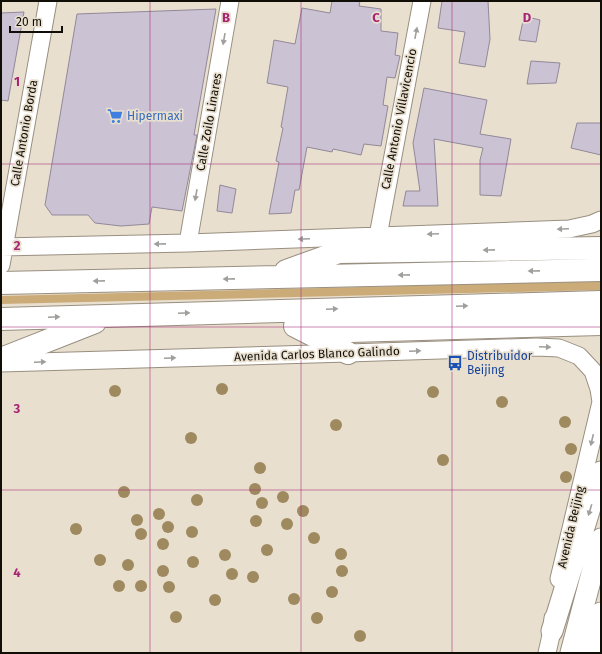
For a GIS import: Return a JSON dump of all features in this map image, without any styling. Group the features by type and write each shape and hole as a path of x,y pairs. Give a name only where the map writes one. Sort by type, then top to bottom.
{"highway":[{"path":"268,278 339,252 601,248"},
{"path":"1,283 601,270 599,282 601,302 1,319"},
{"path":"265,311 350,331 601,324"},
{"path":"265,311 348,353"},
{"path":"1,359 110,316"}],"main road":[{"path":"552,632 601,472"},
{"path":"590,653 593,609 601,538"},
{"path":"570,653 593,609"}],"street":[{"name":"Calle Antonio Borda","path":"1,265 48,1"},
{"name":"Calle Zoilo Linares","path":"188,243 230,1"},
{"name":"Calle Antonio Villavicencio","path":"378,236 422,1"},
{"path":"3,247 188,243 569,228 592,224 601,220"},
{"name":"Avenida Carlos Blanco Galindo","path":"1,363 536,347 559,348 579,356 593,371 599,389 601,402"},
{"name":"Avenida Beijing","path":"547,653 552,632 554,599 601,402"}],"shaded area":[{"path":"601,281 601,290 1,304 1,296"}],"building":[{"path":"332,1 360,1 359,6 381,9 381,31 398,33 395,55 400,56 395,78 387,77 383,105 388,106 381,146 364,144 361,155 333,149 332,152 307,147 299,190 295,190 291,213 269,214 279,162 276,161 283,128 281,127 288,87 267,83 274,40 295,44 302,8 330,13"},
{"path":"442,1 488,1 490,39 485,67 459,63 465,32 438,28"},
{"name":"Hipermaxi","path":"216,9 194,135 197,135 182,211 152,207 149,224 121,226 95,223 88,215 52,215 45,205 77,14"},
{"path":"24,12 8,101 1,100 1,13"},
{"path":"524,16 540,20 536,42 519,40"},
{"path":"531,61 560,63 556,83 527,84"},
{"path":"424,88 487,100 480,134 511,139 501,196 480,195 480,160 483,148 434,139 438,206 403,206 406,191 420,191 413,143"},
{"path":"577,123 601,123 601,155 571,148"},
{"path":"220,185 236,189 232,213 217,211"}],"place":[{"name":"Hipermaxi","path":"115,116"},
{"name":"Distribuidor Beijing","path":"455,363"}]}
